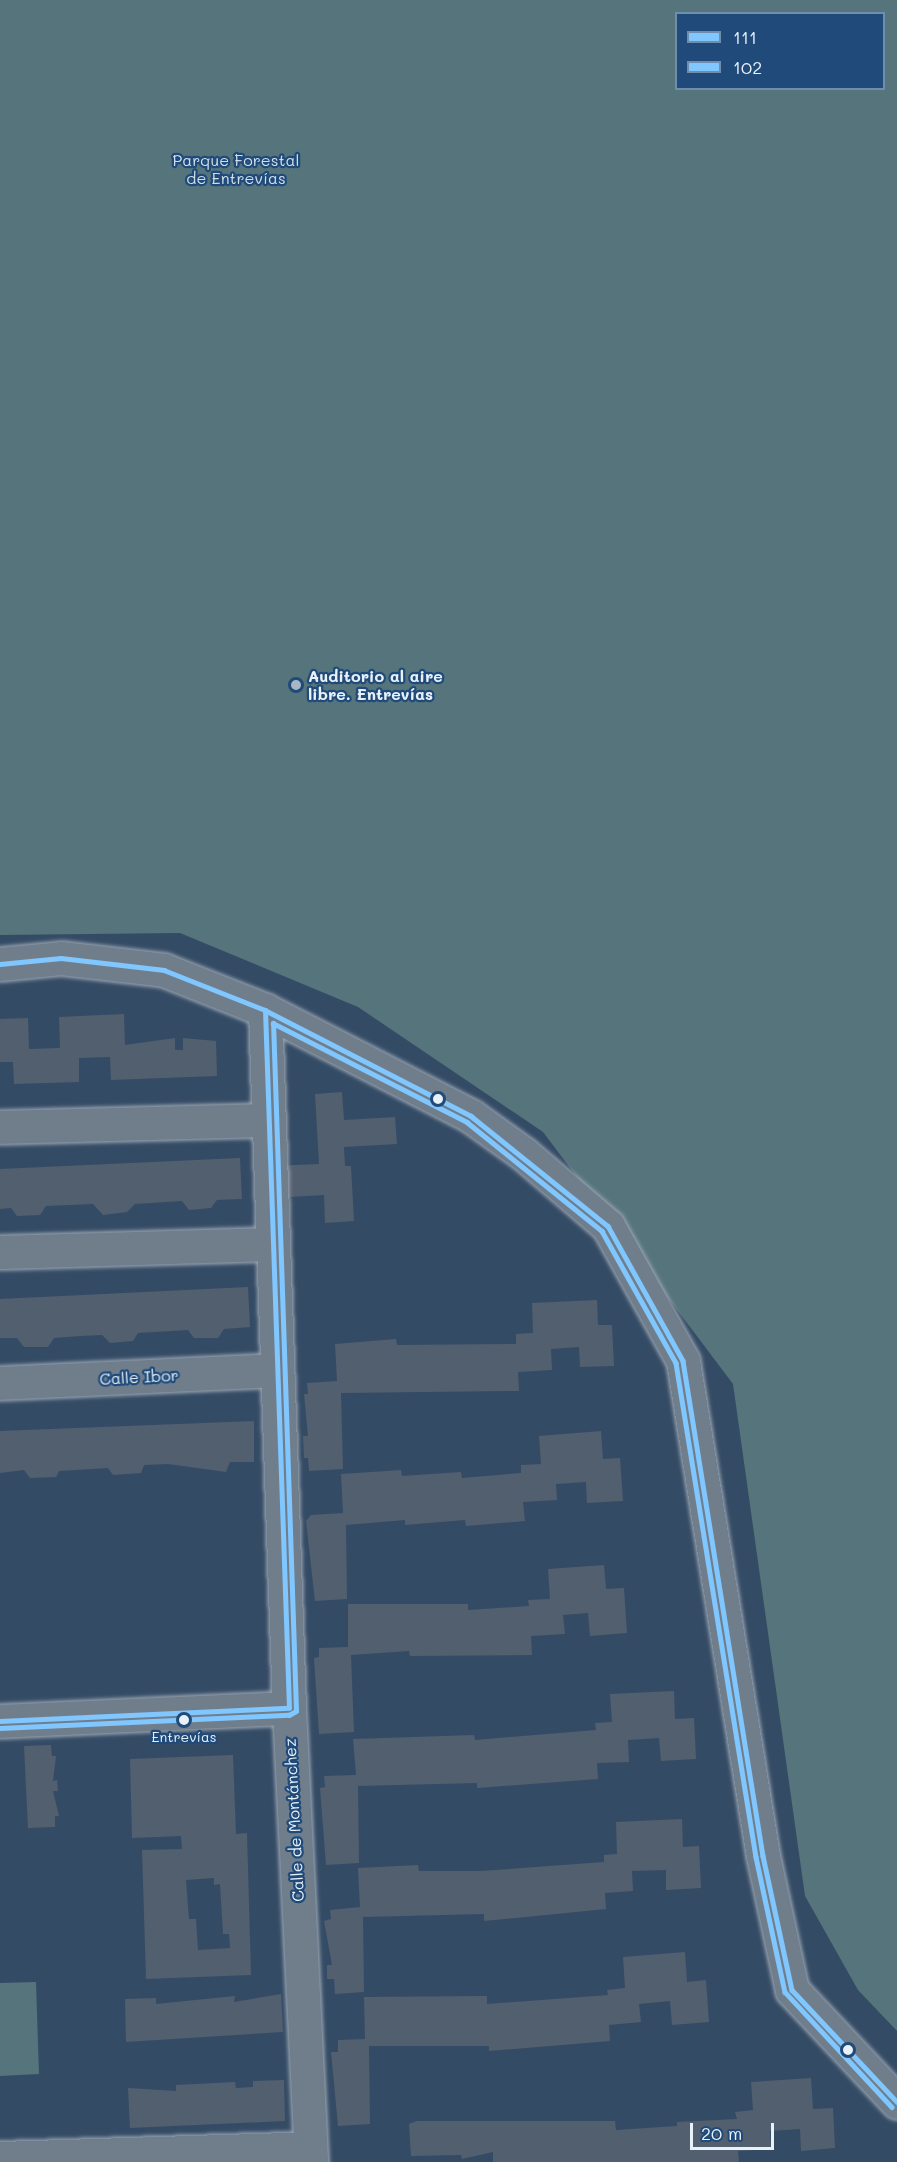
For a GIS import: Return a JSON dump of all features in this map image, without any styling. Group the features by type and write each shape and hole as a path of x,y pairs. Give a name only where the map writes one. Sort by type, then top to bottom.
{"street":[{"path":"0,964 61,958 164,970 265,1010 471,1116 524,1154 608,1226 683,1361 762,1856 792,1990 897,2102"},
{"name":"Calle de Montánchez","path":"265,1010 289,1708 310,2155"},
{"path":"0,1127 269,1120"},
{"path":"0,1252 273,1244"},
{"name":"Calle Ibor","path":"0,1383 278,1370"},
{"path":"0,1721 289,1708"},
{"path":"0,2158 310,2155"}],"green space":[{"name":"Parque Forestal de Entrevías","path":"0,0 897,0 897,2031 858,1990 805,1896 733,1384 543,1132 358,1007 180,933 0,935"},
{"path":"36,1982 39,2074 0,2076 0,1983"}],"building":[{"path":"124,1014 125,1045 175,1038 175,1050 183,1050 183,1038 216,1041 217,1076 111,1080 110,1057 79,1058 79,1082 14,1084 13,1062 0,1062 0,1019 28,1018 29,1049 60,1048 59,1017"},
{"path":"342,1092 344,1120 395,1117 397,1144 344,1147 345,1166 351,1166 354,1221 325,1223 324,1195 273,1198 272,1166 319,1164 315,1094"},
{"path":"240,1158 242,1199 217,1200 211,1208 189,1210 182,1201 135,1204 127,1212 103,1215 93,1204 46,1206 40,1215 17,1216 11,1208 0,1209 0,1169"},
{"path":"248,1287 250,1327 224,1329 218,1338 194,1338 188,1330 138,1333 133,1341 110,1343 102,1335 54,1338 48,1347 24,1347 17,1338 0,1338 0,1299"},
{"path":"597,1300 598,1325 612,1325 614,1366 580,1367 579,1347 551,1349 552,1370 518,1372 519,1391 341,1393 343,1469 309,1471 308,1458 304,1458 303,1436 308,1436 304,1394 308,1394 307,1383 337,1381 335,1344 396,1339 397,1345 516,1344 516,1334 533,1333 532,1303"},
{"path":"254,1421 254,1462 230,1462 226,1472 168,1464 144,1465 141,1473 113,1475 108,1468 59,1471 56,1477 30,1478 24,1470 0,1473 0,1431"},
{"path":"601,1431 603,1459 620,1458 623,1501 587,1503 586,1482 556,1484 557,1500 523,1502 525,1521 466,1526 465,1520 405,1525 405,1520 346,1525 347,1599 315,1601 306,1521 311,1515 343,1513 341,1474 401,1470 402,1476 461,1472 462,1478 521,1473 521,1465 541,1464 539,1436"},
{"path":"604,1565 606,1589 624,1588 627,1633 590,1636 588,1613 563,1615 565,1634 531,1636 532,1655 410,1656 409,1651 351,1655 354,1732 319,1734 314,1658 319,1657 319,1648 348,1647 348,1604 468,1604 468,1610 529,1606 528,1600 550,1599 548,1569"},
{"path":"674,1691 675,1719 694,1718 696,1759 661,1761 659,1738 628,1740 629,1762 597,1763 598,1779 477,1788 477,1783 358,1786 359,1863 326,1865 320,1788 325,1787 324,1776 356,1775 353,1739 474,1735 475,1740 596,1730 595,1723 612,1722 610,1694"},
{"path":"51,1745 52,1756 56,1756 53,1781 57,1780 58,1791 53,1791 59,1816 55,1816 55,1827 28,1828 24,1746"},
{"path":"233,1755 236,1834 247,1833 251,1975 146,1979 142,1850 182,1849 181,1836 132,1838 130,1759","holes":["214,1878 214,1885 220,1884 223,1934 229,1934 230,1948 198,1950 196,1919 189,1919 186,1880"]},
{"path":"682,1819 683,1847 699,1846 701,1888 666,1890 666,1870 632,1871 633,1891 605,1893 606,1909 484,1921 484,1914 363,1917 364,1992 335,1994 334,1979 327,1979 327,1965 332,1965 324,1921 331,1919 330,1910 360,1907 358,1868 418,1865 419,1871 481,1871 604,1862 604,1855 617,1854 616,1822"},
{"path":"685,1952 687,1982 706,1980 709,2022 672,2025 670,2001 639,2004 641,2022 609,2025 610,2041 489,2051 489,2046 369,2046 370,2124 338,2126 331,2052 338,2052 338,2040 365,2039 364,1997 487,1996 487,2004 608,1995 607,1990 625,1988 623,1957"},
{"path":"281,1994 283,2032 126,2042 125,1999 156,1998 156,2004 235,1996 234,2002"},
{"path":"811,2078 813,2109 833,2108 835,2148 801,2151 800,2129 770,2131 771,2149 738,2151 739,2162 493,2162 493,2152 462,2159 461,2155 411,2156 409,2124 417,2121 615,2121 616,2130 677,2126 677,2122 737,2119 735,2112 753,2110 751,2082"},
{"path":"284,2080 285,2121 130,2128 128,2088 176,2091 176,2085 235,2082 236,2088 253,2087 253,2081"}],"transit line":[{"name":"111","path":"0,964 61,958 164,970 265,1010 471,1116 608,1226 683,1361 763,1856 792,1990 897,2102"},
{"name":"111","path":"0,1721 289,1708 265,1010"},
{"name":"102","path":"0,1728 289,1715 296,1711 273,1023 467,1122 602,1231 676,1363 756,1857 785,1992 892,2107"}],"place":[{"name":"Auditorio al aire libre. Entrevías","path":"296,685"},
{"name":"Entrevías","path":"184,1720"}]}
